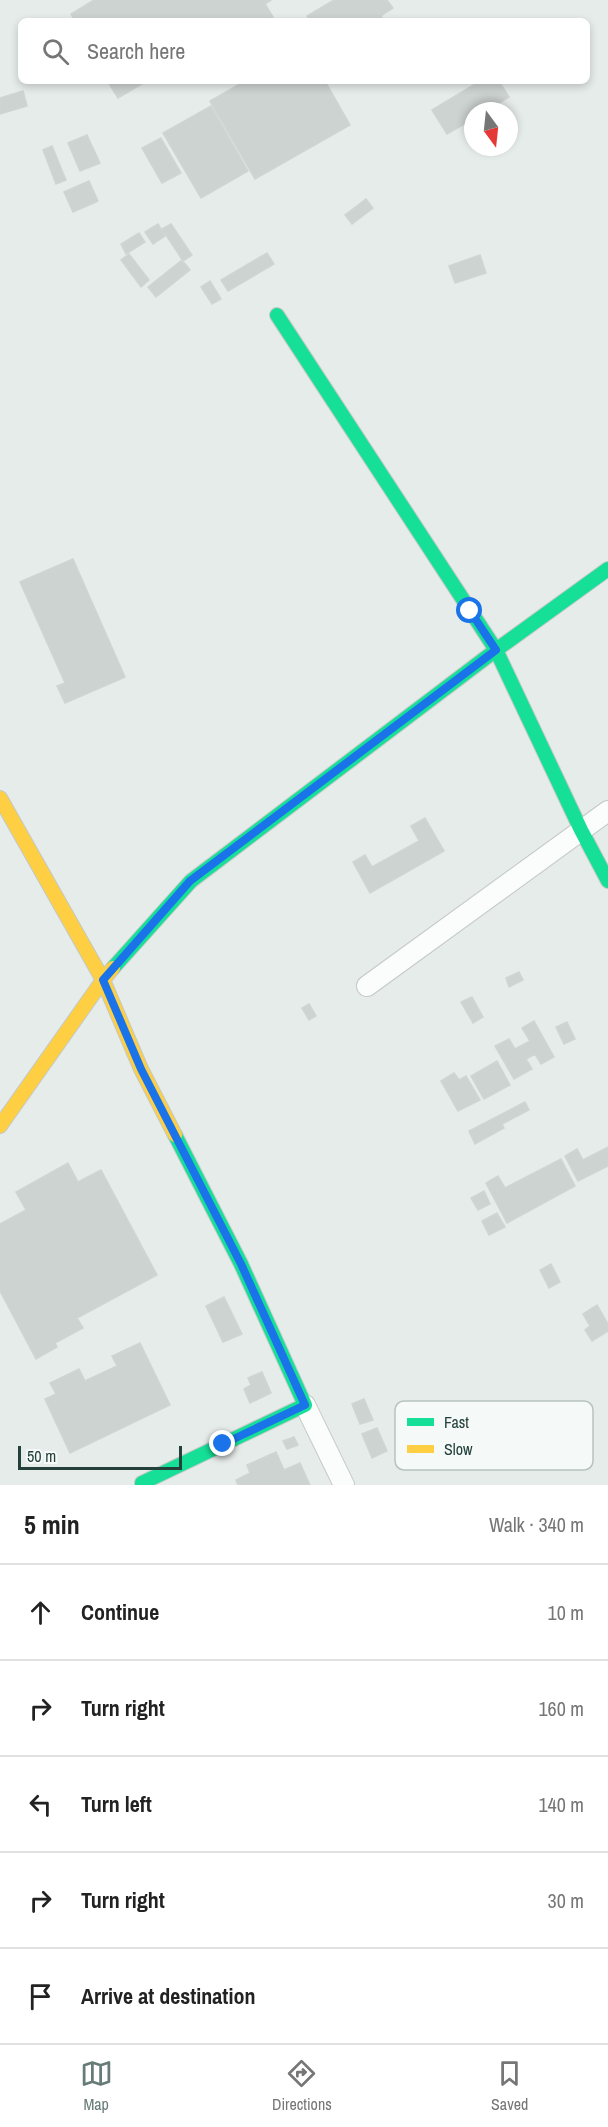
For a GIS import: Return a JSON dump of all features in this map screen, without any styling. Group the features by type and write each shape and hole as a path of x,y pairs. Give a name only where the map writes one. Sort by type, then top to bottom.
{"street":[{"path":"277,315 496,650 581,830 608,881"},
{"path":"0,1126 103,980 190,881 496,650 608,569"},
{"path":"0,798 103,980 141,1069 241,1264 344,1485"},
{"path":"367,986 608,811"},
{"path":"141,1484 305,1405"}],"building":[{"path":"94,0 271,0 265,4 273,17 73,18 71,14"},
{"path":"334,0 387,0 393,8 381,16 382,18 308,18 307,16"},
{"path":"109,84 142,84 118,98"},
{"path":"240,84 327,84 350,125 255,179 210,101"},
{"path":"475,84 501,84 509,97 501,102 464,102 464,124 447,134 432,110"},
{"path":"23,91 27,106 0,114 0,98"},
{"path":"211,106 248,171 201,198 163,133"},
{"path":"87,135 100,163 80,171 68,143"},
{"path":"161,138 181,173 162,183 142,148"},
{"path":"52,146 66,180 56,184 43,150"},
{"path":"89,181 98,201 73,212 64,192"},
{"path":"366,199 373,208 352,224 345,215"},
{"path":"158,224 165,236 153,244 145,232"},
{"path":"171,224 192,255 183,261 162,229"},
{"path":"139,233 145,242 126,254 121,244"},
{"path":"267,253 274,264 228,291 221,280"},
{"path":"129,254 149,280 141,287 121,260"},
{"path":"480,255 486,273 455,283 449,266"},
{"path":"182,260 190,270 156,297 148,287"},
{"path":"210,281 221,299 212,304 201,287"},
{"path":"73,559 125,677 65,703 57,686 65,683 20,582"},
{"path":"425,818 444,851 370,893 353,862 365,855 372,867 419,841 411,826"},
{"path":"519,972 523,980 509,987 506,978"},
{"path":"472,997 483,1017 473,1023 461,1002"},
{"path":"309,1004 316,1016 309,1020 302,1008"},
{"path":"534,1021 554,1057 541,1064 535,1054 526,1059 532,1069 514,1079 495,1046 509,1039 515,1049 530,1041 522,1028"},
{"path":"567,1022 575,1039 564,1044 556,1027"},
{"path":"497,1061 510,1085 484,1099 471,1076"},
{"path":"454,1073 459,1080 466,1076 480,1100 458,1111 441,1081"},
{"path":"525,1102 529,1110 502,1124 504,1128 475,1144 469,1131"},
{"path":"608,1147 608,1166 578,1181 565,1156 577,1149 583,1160"},
{"path":"561,1159 575,1186 507,1223 486,1183 498,1176 505,1188"},
{"path":"68,1163 78,1182 101,1170 157,1275 77,1318 83,1328 55,1343 57,1347 36,1359 0,1291 0,1224 26,1210 16,1192"},
{"path":"484,1191 490,1204 478,1210 471,1198"},
{"path":"497,1213 505,1227 489,1235 482,1221"},
{"path":"551,1264 560,1282 549,1288 540,1270"},
{"path":"224,1297 242,1334 223,1342 206,1306"},
{"path":"597,1305 608,1324 608,1331 592,1341 585,1330 590,1326 583,1314"},
{"path":"140,1343 170,1405 70,1453 45,1399 56,1394 50,1383 79,1369 85,1381 117,1366 112,1356"},
{"path":"262,1372 271,1393 250,1403 244,1389 251,1385 248,1378"},
{"path":"364,1399 373,1420 360,1424 352,1404"},
{"path":"377,1428 387,1451 372,1458 362,1434"},
{"path":"294,1437 298,1445 287,1449 283,1441"},
{"path":"276,1452 284,1470 300,1463 310,1485 238,1485 236,1480 250,1473 247,1465"}],"traffic: fast":[{"path":"277,315 496,650 581,830 608,881"},
{"path":"113,968 191,881 496,650 608,569"},
{"path":"142,1485 305,1405 241,1264 175,1135"}],"traffic: slow":[{"path":"0,798 103,980 141,1069 175,1135"},
{"path":"0,1126 113,968"}],"route":[{"path":"223,1444 305,1405 241,1264 141,1069 103,980 190,881 496,650 470,611"}]}
